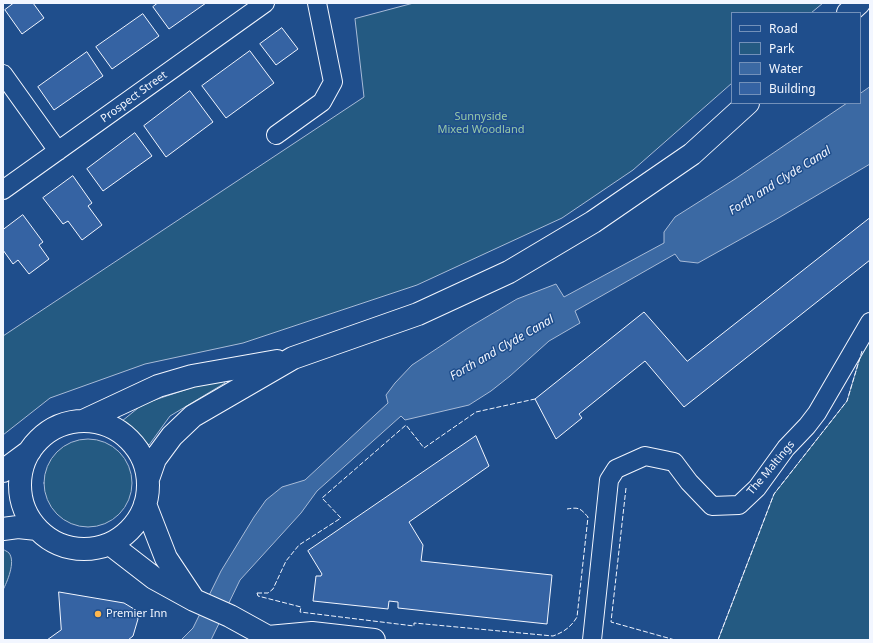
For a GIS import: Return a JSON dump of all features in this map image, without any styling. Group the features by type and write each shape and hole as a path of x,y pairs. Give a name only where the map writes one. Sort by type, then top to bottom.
{"main road":[{"path":"849,12 858,3"},
{"path":"3,471 30,451 44,436 62,425 83,421 158,386 192,376 293,358 418,314 509,272 593,222 692,154 747,104"},
{"path":"148,479 155,459 172,436 193,416 293,358"},
{"path":"30,451 22,471 20,492 26,512 43,536 54,542 74,549 94,549 110,544 130,531 141,516 148,490 147,469 138,450 121,433 104,424 83,421"},
{"path":"145,504 166,558 194,600"},
{"path":"3,530 18,527 37,529"},
{"path":"110,544 154,578 268,637 312,633 374,640"}],"street":[{"name":"Prospect Street","path":"3,190 265,3"},
{"path":"276,136 322,102 333,82 317,3"},
{"path":"3,74 58,151"},
{"name":"The Maltings","path":"592,640 609,480 616,469 645,456 674,462 689,482 712,506 739,505 757,488 786,448 817,413 870,322"}],"green space":[{"name":"Sunnyside Mixed Woodland","path":"414,3 823,3 812,12 731,12 731,84 633,170 562,218 417,285 243,343 145,364 50,398 3,435 3,336 364,97 355,19"},
{"path":"870,340 870,640 718,640 774,494 847,401 863,347"},
{"path":"222,378 225,383 170,416 149,445 122,421 143,404"},
{"path":"88,439 105,442 119,452 129,466 132,483 129,500 119,514 105,524 88,527 71,524 57,514 47,500 44,483 47,466 57,452 71,442"},
{"path":"3,549 9,553 12,561 7,582 3,590"}],"water":[{"name":"Forth and Clyde Canal","path":"870,87 870,164 698,263 680,261 675,254 575,311 580,323 549,341 510,376 491,391 469,405 405,420 401,416 317,491 301,513 240,580 211,640 181,640 193,628 221,571 266,500 282,487 305,480 388,403 386,395 412,365 468,328 517,299 556,284 564,297 664,243 664,232 675,217 735,179 846,104 861,104 861,93"}],"building":[{"path":"14,3 33,3 44,18 22,34 5,10"},
{"path":"158,3 206,3 169,29 153,7"},
{"path":"143,14 159,36 112,69 96,47"},
{"path":"282,28 298,49 276,65 260,44"},
{"path":"250,51 274,83 226,118 202,86"},
{"path":"87,52 103,76 54,110 38,87"},
{"path":"190,91 213,122 166,157 144,126"},
{"path":"135,133 152,156 103,191 87,169"},
{"path":"73,176 92,203 88,206 102,225 82,240 68,221 63,224 43,198"},
{"path":"23,215 43,242 39,245 49,259 29,274 18,260 13,264 3,250 3,230"},
{"path":"870,218 870,260 684,407 645,361 579,414 582,418 556,439 535,399 644,312 687,361"},
{"path":"476,436 489,466 409,522 423,545 421,561 552,575 547,624 398,608 398,602 389,601 388,609 313,601 316,576 321,576 322,574 308,551"},
{"name":"Premier Inn","path":"59,592 124,603 134,609 138,619 133,636 128,640 47,640 61,630"}],"fence":[{"path":"718,640 774,494 847,401 862,351"},
{"path":"257,593 268,593 273,589 286,561 299,545 341,518 322,498 406,425 424,448 476,412 535,399"},
{"path":"626,488 611,622 675,640"},
{"path":"257,593 258,596 301,607 300,612 414,626 414,623 553,636 567,629 577,617 588,517 579,509 567,509"}],"place":[{"name":"Premier Inn","path":"98,614"}]}
